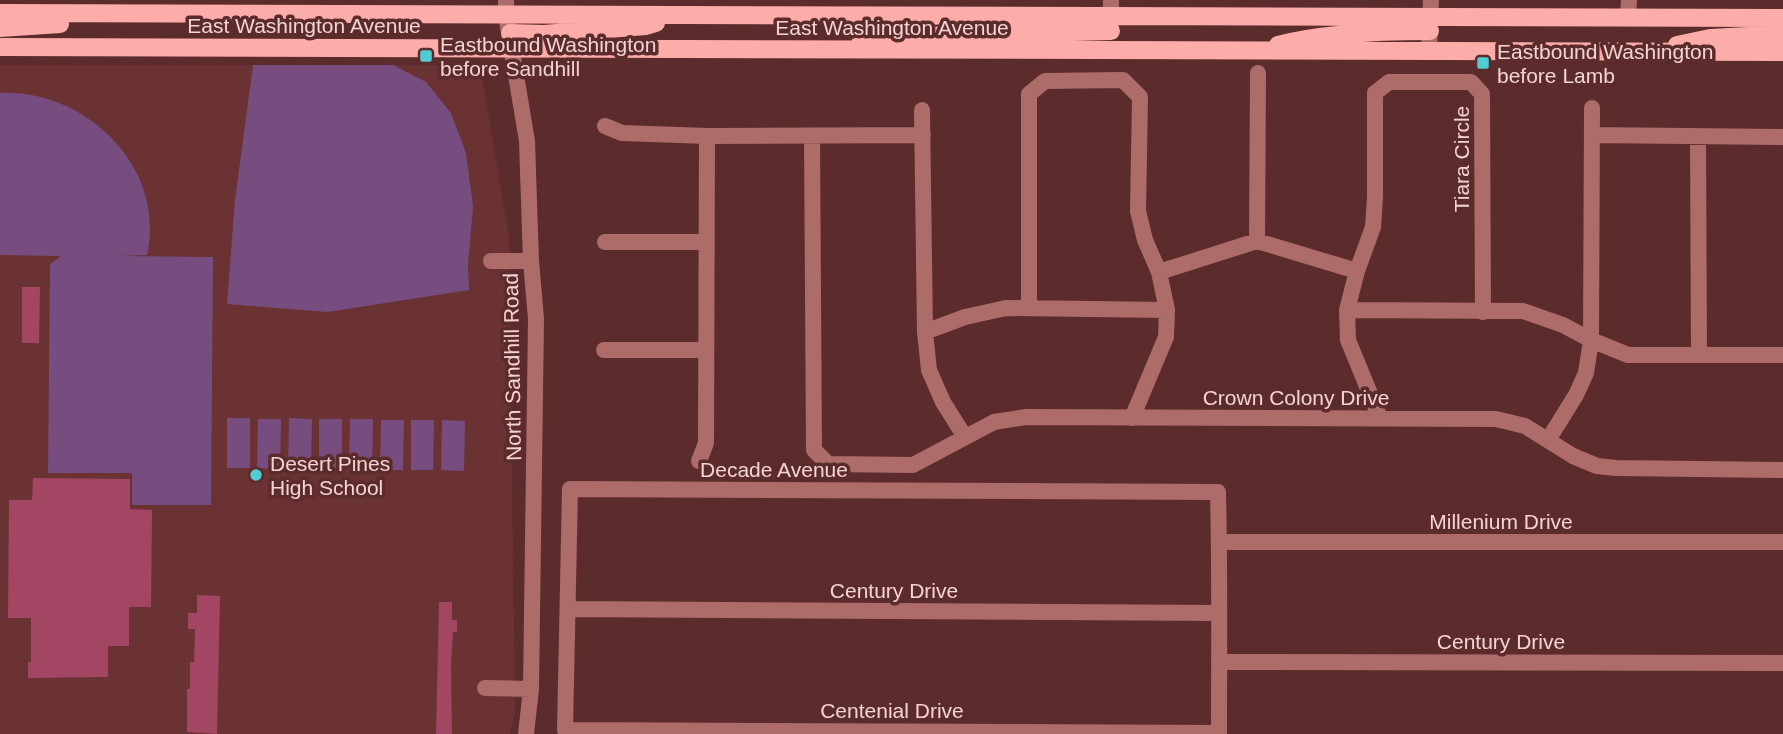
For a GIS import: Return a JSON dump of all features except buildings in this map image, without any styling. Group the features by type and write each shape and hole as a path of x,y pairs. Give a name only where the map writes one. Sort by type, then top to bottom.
{"main road":[{"name":"East Washington Avenue","path":"0,13 506,7 683,15 1431,16 1629,8 1783,18"},
{"path":"0,28 65,23 105,13"},
{"path":"511,41 544,34 646,26 683,15"},
{"path":"805,49 885,37 1111,16"},
{"path":"1258,51 1303,38 1403,31 1431,16"},
{"path":"1642,52 1710,38 1783,33"},
{"name":"East Washington Avenue","path":"0,47 511,41 805,49 1783,52"}],"street":[{"name":"North Sandhill Road","path":"506,7 527,141 536,318 531,689 526,734"},
{"path":"1110,50 1111,16"},
{"path":"1429,51 1431,16"},
{"path":"1257,241 1258,73"},
{"path":"1029,308 1029,94 1045,81 1123,80 1140,97 1139,211 1145,240 1159,272 1167,310 1166,337 1132,418"},
{"name":"Tiara Circle","path":"1357,271 1373,227 1376,197 1375,93 1390,82 1471,82 1482,94 1483,312"},
{"path":"1548,440 1576,395 1586,373 1591,340 1592,108"},
{"path":"922,110 925,332 929,370 943,402 965,437"},
{"path":"605,126 622,133 923,135"},
{"path":"699,461 706,443 707,135"},
{"name":"Crown Colony Drive","path":"812,135 814,450 828,464 913,466 994,422 1026,417 1380,418 1496,419 1525,426 1573,456 1597,466 1783,470"},
{"path":"1592,135 1783,137"},
{"path":"1698,137 1699,355"},
{"path":"1159,272 1257,241 1357,271 1347,310 1348,340 1380,418"},
{"path":"605,242 707,242"},
{"path":"491,261 531,261"},
{"path":"925,332 965,317 1006,308 1167,310"},
{"path":"1347,310 1523,311 1563,325 1629,355 1783,355"},
{"path":"604,350 706,350"},
{"name":"Decade Avenue","path":"565,730 570,489 1218,492 1219,542"},
{"path":"1219,542 1219,733"},
{"name":"Millenium Drive","path":"1219,542 1783,542"},
{"name":"Century Drive","path":"568,609 1219,612"},
{"name":"Century Drive","path":"1219,662 1783,663"},
{"path":"485,688 531,689"},
{"name":"Centenial Drive","path":"565,730 1219,733"}],"shaded area":[{"name":"Desert Pines High School","path":"0,65 480,65 509,237 515,713 510,734 0,734"},
{"path":"253,65 393,65 426,82 451,113 466,153 473,206 468,265 469,290 328,312 227,304 235,200"},
{"path":"0,93 32,95 62,104 90,120 113,140 132,164 145,192 150,223 147,255 119,256 213,257 211,505 132,505 132,473 48,473 50,264 61,256 0,255"},
{"path":"227,418 250,418 250,468 227,468"},
{"path":"289,418 312,419 311,468 288,468"},
{"path":"258,419 281,419 280,469 257,468"},
{"path":"319,419 342,419 342,468 319,468"},
{"path":"350,419 373,419 372,469 349,469"},
{"path":"381,420 404,420 403,470 380,470"},
{"path":"411,420 434,420 433,470 411,470"},
{"path":"442,420 465,421 464,471 441,470"}],"place":[{"name":"Eastbound Washington before Sandhill","path":"426,56"},
{"name":"Eastbound Washington before Lamb","path":"1483,63"},
{"name":"Desert Pines High School","path":"256,475"}]}
